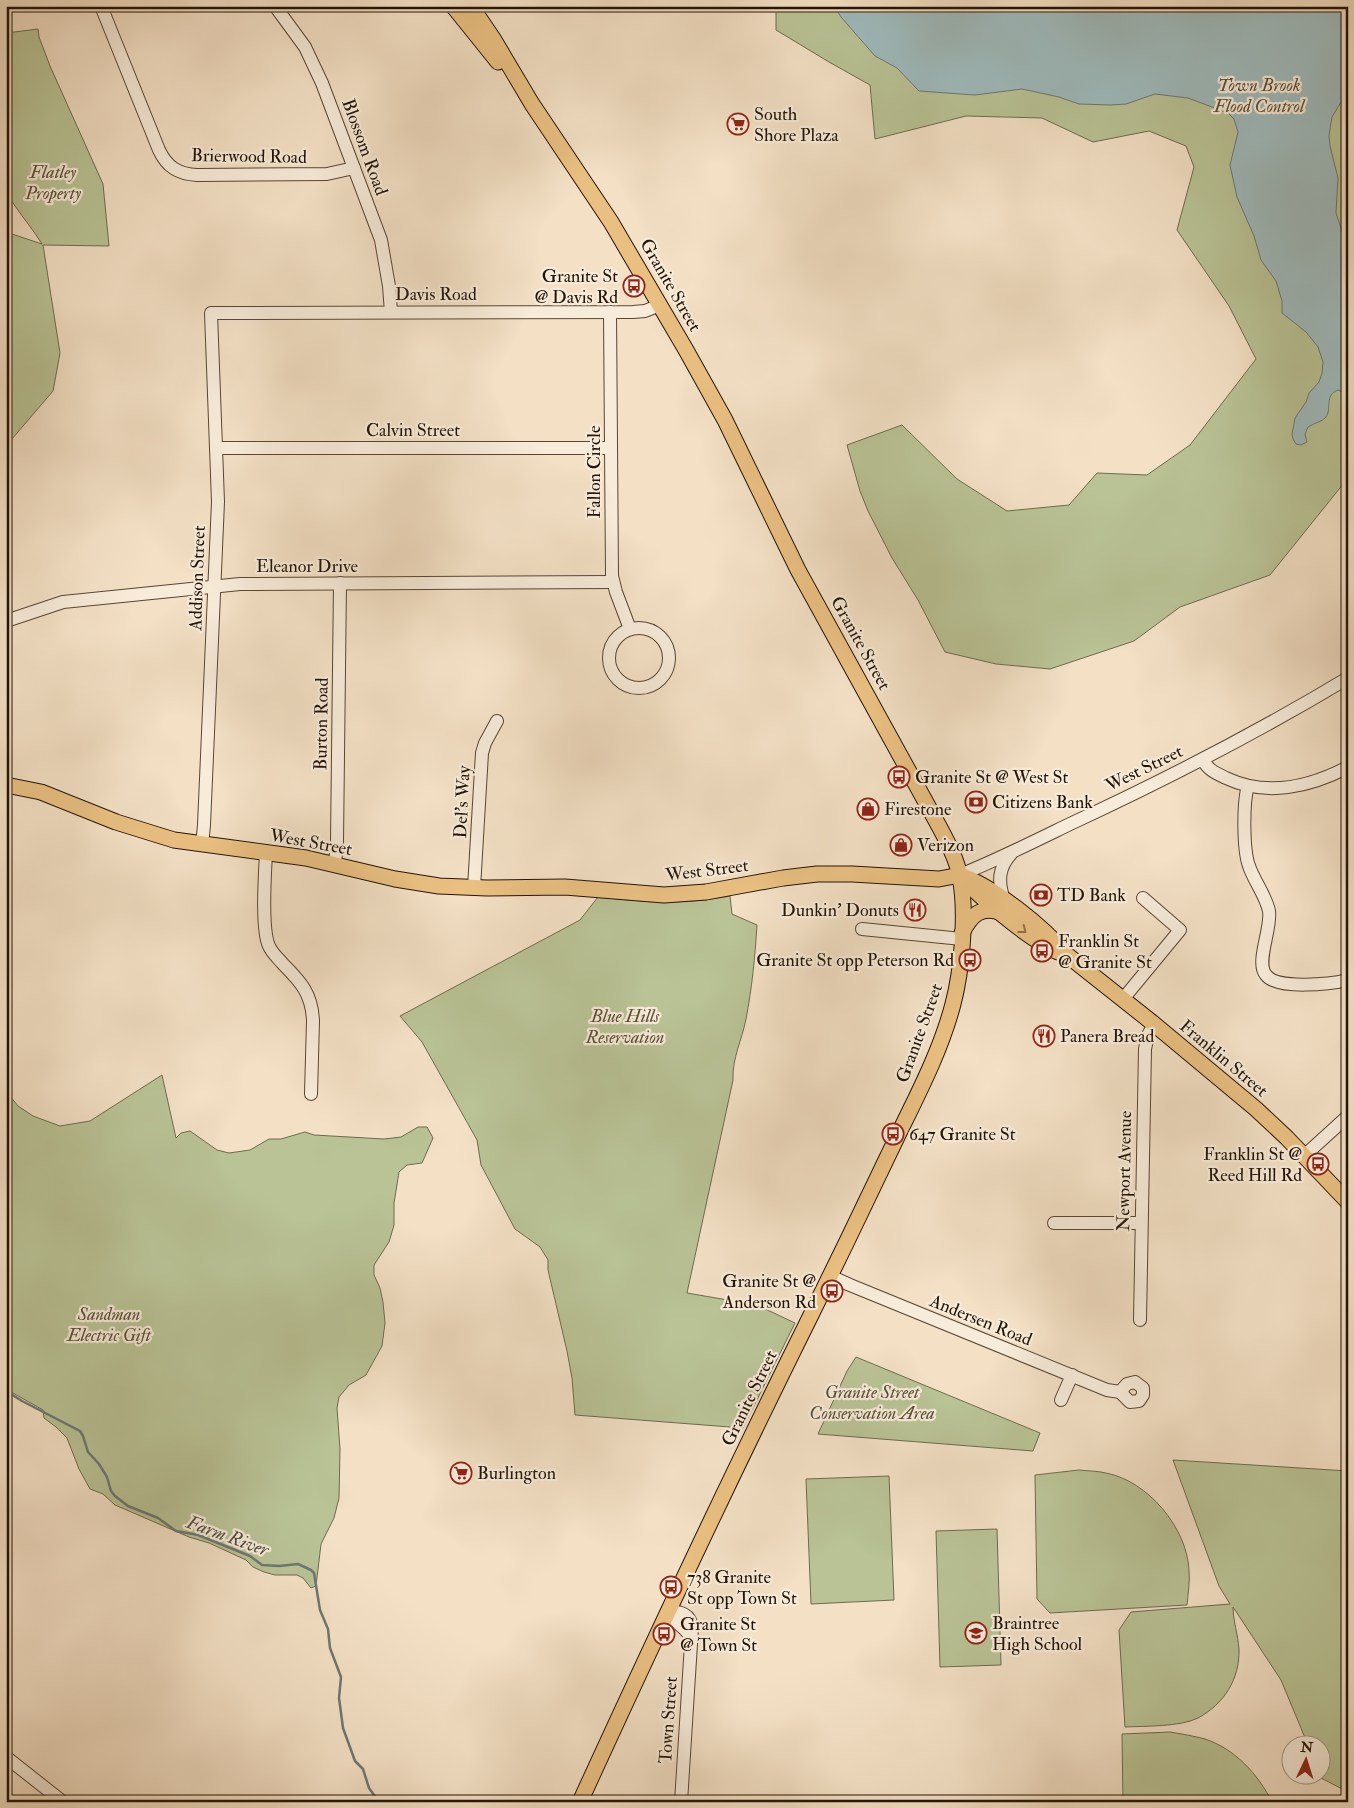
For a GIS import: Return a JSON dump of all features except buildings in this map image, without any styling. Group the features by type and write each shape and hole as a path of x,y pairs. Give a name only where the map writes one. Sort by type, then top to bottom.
{"main road":[{"name":"Granite Street","path":"453,6 532,104"},
{"name":"Granite Street","path":"471,6 494,40 532,104 594,195 660,305 724,420 798,570 940,828 960,875 962,936 957,988 943,1035 914,1102 720,1498 580,1802"},
{"name":"West Street","path":"6,785 41,792 96,815 174,840 335,864 416,883 474,888 565,887 664,895 714,891 782,878 822,874 939,879 960,875"},
{"name":"Franklin Street","path":"960,875 978,894 1003,906 1045,946 1067,955 1123,998 1256,1109 1348,1202"},
{"path":"962,936 968,922 977,913 1003,906"}],"street":[{"name":"Brierwood Road","path":"100,6 159,150 168,164 175,170 184,174 196,175 333,174 354,168"},
{"name":"Blossom Road","path":"275,6 305,47 316,68 354,168 381,240 389,286 391,312"},
{"name":"Davis Road","path":"210,313 639,312 660,305"},
{"name":"Fallon Circle","path":"610,312 613,582 630,629"},
{"name":"Addison Street","path":"202,845 218,502 210,313"},
{"name":"Calvin Street","path":"216,448 611,448"},
{"name":"Eleanor Drive","path":"6,621 63,602 250,583 613,582"},
{"name":"Burton Road","path":"335,864 337,846 340,583"},
{"path":"642,628 654,632 664,640 669,652 669,664 664,675 658,682 647,687 634,688 622,683 610,666 609,654 614,642 619,635 630,629 642,628"},
{"name":"West Street","path":"960,875 1203,760 1348,678"},
{"name":"Del's Way","path":"474,888 482,752 487,738 497,721"},
{"path":"1203,760 1214,772 1248,786 1271,789 1288,788 1324,777 1348,767"},
{"path":"1248,786 1245,802 1247,859 1270,915 1262,964 1264,972 1269,978 1284,983 1298,984 1348,980"},
{"path":"1003,906 999,875 1005,861 1012,852"},
{"path":"266,853 265,922 267,942 275,956 302,982 312,1009 311,1094"},
{"path":"1123,998 1180,930 1143,898"},
{"path":"862,929 962,936"},
{"name":"Newport Avenue","path":"1140,1320 1145,1049 1148,1035 1154,1024"},
{"path":"1304,1156 1348,1116"},
{"path":"1054,1223 1142,1223"},
{"name":"Andersen Road","path":"830,1276 1107,1390 1120,1392"},
{"path":"1062,1400 1072,1375"},
{"name":"Town Street","path":"668,1612 677,1612 688,1617 692,1624 681,1802"},
{"path":"6,1757 62,1802"}],"green space":[{"name":"Town Brook Flood Control","path":"772,6 1348,6 1348,478 1270,575 1180,607 1134,641 1050,669 996,664 945,652 868,511 860,491 847,445 902,425 957,479 1007,511 1069,505 1097,473 1147,475 1190,445 1256,359 1229,306 1177,230 1194,167 1186,146 1149,131 1093,142 1042,118 966,116 875,139 870,85 776,30 776,12"},
{"name":"Flatley Property","path":"38,29 39,37 50,66 103,184 109,246 43,245 60,353 53,391 6,446 6,232 42,244 6,193 5,187 10,160 6,149 6,33"},
{"name":"Blue Hills Reservation","path":"730,896 732,914 757,925 753,972 746,1019 736,1057 733,1080 687,1293 757,1305 795,1323 743,1428 575,1415 572,1378 548,1270 548,1260 540,1247 515,1229 481,1165 477,1140 422,1042 400,1016 580,920 598,897 680,902"},
{"name":"Sandman Electric Gift","path":"162,1075 176,1138 181,1133 190,1131 217,1150 229,1153 250,1150 269,1139 281,1139 305,1132 314,1135 384,1139 401,1137 418,1127 427,1127 433,1138 422,1163 407,1165 399,1172 394,1203 394,1225 389,1242 374,1265 374,1275 380,1288 383,1302 385,1323 382,1346 366,1375 349,1385 339,1397 337,1408 340,1449 339,1498 334,1518 321,1544 316,1586 311,1588 303,1578 297,1575 275,1575 264,1572 253,1567 246,1560 209,1543 189,1537 115,1505 103,1494 90,1489 79,1469 67,1438 44,1418 43,1410 6,1389 6,1091 18,1106 33,1116 60,1126 90,1121"},
{"name":"Granite Street Conservation Area","path":"856,1357 1040,1433 1033,1451 818,1434 847,1371"},
{"path":"1173,1460 1348,1471 1348,1792 1332,1784 1332,1736 1304,1736 1281,1680 1233,1607 1239,1660 1229,1690 1216,1706 1191,1721 1125,1727 1119,1630 1131,1612 1230,1604 1219,1586"},
{"path":"1079,1470 1103,1472 1122,1478 1150,1496 1162,1509 1173,1523 1187,1554 1189,1588 1187,1605 1050,1613 1037,1599 1035,1475"},
{"path":"889,1476 894,1600 811,1604 806,1479"},
{"path":"997,1529 1001,1665 940,1667 936,1531"},
{"path":"1170,1732 1205,1739 1226,1749 1253,1772 1272,1802 1123,1802 1122,1734"}],"water":[{"path":"834,6 1348,6 1348,97 1341,102 1332,117 1329,135 1338,178 1336,213 1348,248 1348,394 1338,390 1334,392 1331,395 1326,417 1308,427 1305,434 1307,442 1301,445 1296,444 1292,434 1295,418 1306,402 1309,393 1319,382 1323,362 1318,347 1306,332 1282,313 1282,301 1276,281 1261,260 1254,236 1237,197 1230,165 1238,132 1234,119 1228,113 1188,98 1155,94 1126,104 1111,105 1079,104 1059,97 1022,89 975,95 919,91 897,68 875,56 841,17"}],"waterway":[{"name":"Farm River","path":"6,1391 80,1431 88,1452 107,1477 111,1491 128,1506 158,1518 176,1531 198,1535 250,1556 262,1565 298,1564 314,1573 320,1610 328,1629 330,1648 341,1677 339,1698 343,1728 355,1761 363,1769 369,1788 379,1802"}],"place":[{"name":"South Shore Plaza","path":"738,124"},
{"name":"Granite St @ Davis Rd","path":"634,286"},
{"name":"Granite St @ West St","path":"899,777"},
{"name":"Citizens Bank","path":"976,802"},
{"name":"Firestone","path":"868,809"},
{"name":"Verizon","path":"901,845"},
{"name":"TD Bank","path":"1041,895"},
{"name":"Dunkin' Donuts","path":"915,910"},
{"name":"Franklin St @ Granite St","path":"1042,951"},
{"name":"Granite St opp Peterson Rd","path":"970,960"},
{"name":"Panera Bread","path":"1044,1036"},
{"name":"647 Granite St","path":"893,1134"},
{"name":"Franklin St @ Reed Hill Rd","path":"1318,1164"},
{"name":"Granite St @ Anderson Rd","path":"832,1291"},
{"name":"Burlington","path":"461,1473"},
{"name":"738 Granite St opp Town St","path":"671,1587"},
{"name":"Braintree High School","path":"976,1633"},
{"name":"Granite St @ Town St","path":"664,1634"}]}
